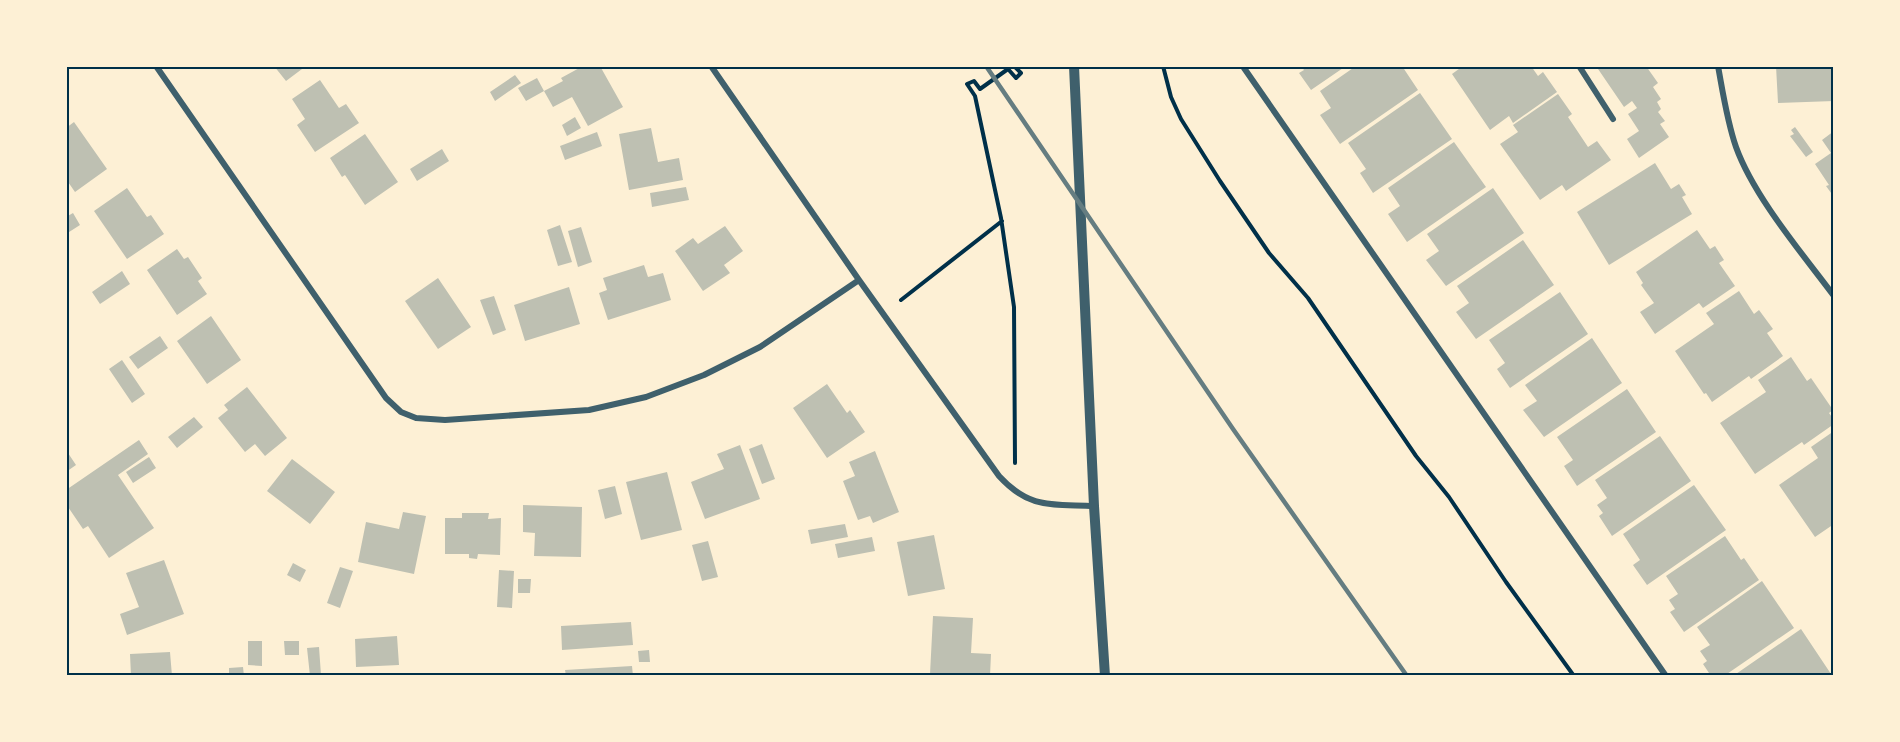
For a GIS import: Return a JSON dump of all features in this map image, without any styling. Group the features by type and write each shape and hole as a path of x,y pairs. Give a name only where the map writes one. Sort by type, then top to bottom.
{"street":[{"path":"156,66 386,398 401,412 416,418 445,420 590,410 646,397 704,375 760,347 859,280"},
{"path":"711,66 859,280 999,476 1013,491 1042,504 1095,506"},
{"path":"1074,66 1105,676"},
{"path":"1579,66 1613,119"},
{"path":"1718,66 1727,113 1737,148 1755,187 1834,296"},
{"path":"1244,68 1666,676"}],"path":[{"path":"1013,491 1016,445 1014,308 1002,221 975,96 967,84 974,81 980,89 1008,69 1016,78 1021,73 1014,66"},
{"path":"1163,66 1171,97 1181,119 1220,181 1269,253 1308,298 1416,456 1449,497 1506,582 1574,676"},
{"path":"901,300 1002,221"}],"building":[{"path":"274,66 306,66 286,81"},
{"path":"583,66 600,66 623,107 588,126 572,97 553,107 544,91 563,81 561,78"},
{"path":"1301,66 1346,66 1311,90 1299,73 1304,70"},
{"path":"1356,66 1402,66 1418,90 1340,144 1320,115 1331,108 1320,91"},
{"path":"1463,66 1531,66 1538,76 1543,72 1557,92 1513,123 1509,116 1490,130 1452,74"},
{"path":"1596,66 1646,66 1658,83 1653,87 1661,99 1657,102 1661,109 1658,112 1665,121 1660,124 1669,137 1639,158 1627,139 1639,131 1628,114 1637,108 1632,101 1624,107"},
{"path":"1776,66 1834,66 1834,101 1778,103"},
{"path":"515,75 521,83 495,101 490,92"},
{"path":"537,78 544,91 526,101 518,88"},
{"path":"320,80 339,108 346,104 359,123 315,152 297,125 305,119 292,99"},
{"path":"1420,93 1452,139 1373,193 1360,173 1366,169 1348,143"},
{"path":"1558,94 1572,114 1568,117 1588,147 1597,141 1611,160 1566,191 1562,185 1540,200 1500,144 1518,132 1513,125"},
{"path":"575,117 581,128 567,136 562,125"},
{"path":"74,122 107,169 75,192 66,179 66,128"},
{"path":"1795,127 1813,152 1806,157 1790,136 1794,134 1791,130"},
{"path":"651,128 658,162 679,158 683,180 629,190 619,134"},
{"path":"1834,131 1834,197 1815,164 1831,153 1822,140"},
{"path":"597,132 602,146 565,160 560,146"},
{"path":"365,134 398,182 365,205 345,175 342,177 330,158"},
{"path":"1454,142 1486,187 1407,242 1388,214 1400,206 1388,188"},
{"path":"442,149 449,161 417,181 410,169"},
{"path":"1655,163 1671,189 1679,184 1686,195 1682,197 1692,214 1609,265 1577,212"},
{"path":"686,187 689,200 652,207 650,193"},
{"path":"127,188 147,217 151,215 164,234 127,259 94,211"},
{"path":"1493,188 1524,233 1446,286 1426,260 1439,251 1427,234"},
{"path":"73,213 80,225 66,234 66,217"},
{"path":"560,225 572,262 558,266 547,230"},
{"path":"725,226 743,251 724,265 730,273 703,291 675,251 693,238 698,244"},
{"path":"581,227 592,262 578,267 568,231"},
{"path":"1697,230 1710,249 1715,246 1724,260 1719,263 1735,286 1703,308 1699,303 1655,334 1640,312 1654,303 1641,285 1643,283 1636,272"},
{"path":"1523,240 1554,285 1476,339 1456,312 1469,303 1457,286"},
{"path":"177,249 184,259 188,257 202,278 198,281 207,294 177,315 147,270"},
{"path":"644,265 648,277 663,273 671,300 608,320 599,293 607,290 603,278"},
{"path":"122,271 130,284 100,304 92,292"},
{"path":"438,278 471,327 438,349 405,301"},
{"path":"569,287 580,324 525,341 514,305"},
{"path":"1739,291 1754,314 1759,310 1773,329 1767,333 1783,356 1751,379 1749,376 1712,402 1675,351 1714,324 1706,313"},
{"path":"1560,292 1588,334 1510,388 1497,369 1505,363 1489,340"},
{"path":"494,296 506,330 493,335 480,300"},
{"path":"211,316 241,360 207,384 177,341"},
{"path":"160,336 168,348 138,369 129,357"},
{"path":"1592,338 1622,383 1544,437 1523,410 1537,401 1525,385"},
{"path":"1791,357 1807,381 1811,378 1833,410 1829,413 1834,424 1804,445 1802,442 1755,474 1720,423 1766,392 1758,380"},
{"path":"122,360 145,394 132,403 109,369"},
{"path":"827,384 847,413 850,410 865,432 827,458 793,408"},
{"path":"247,387 287,438 265,456 255,444 245,452 218,418 228,410 224,405"},
{"path":"1627,389 1656,432 1577,486 1564,466 1573,460 1557,437"},
{"path":"194,417 203,427 177,448 168,437"},
{"path":"1834,431 1834,524 1815,537 1779,485 1818,458 1811,447"},
{"path":"1660,436 1691,481 1612,536 1599,516 1603,513 1597,505 1607,498 1595,480"},
{"path":"139,440 148,454 118,475 154,528 109,558 88,526 83,529 66,504 66,490"},
{"path":"762,444 775,479 762,484 749,449"},
{"path":"740,445 760,499 705,519 691,482 724,469 717,454"},
{"path":"66,450 76,465 66,472"},
{"path":"875,451 899,512 873,523 870,516 858,520 843,481 855,476 849,462"},
{"path":"149,457 156,468 133,483 126,472"},
{"path":"292,459 335,492 310,524 267,491"},
{"path":"667,472 682,530 641,540 626,482"},
{"path":"1694,485 1726,530 1647,585 1633,565 1640,560 1623,534"},
{"path":"615,486 622,514 605,519 598,490"},
{"path":"523,505 582,507 581,557 534,556 535,533 523,532"},
{"path":"403,512 426,516 414,574 358,562 366,522 399,529"},
{"path":"462,513 489,513 488,519 501,518 500,555 478,554 477,559 469,558 469,554 445,554 445,518 462,518"},
{"path":"845,524 848,537 811,544 808,530"},
{"path":"934,535 945,589 908,596 897,542"},
{"path":"1725,536 1741,560 1744,558 1759,580 1684,632 1670,612 1675,609 1669,600 1678,594 1666,576"},
{"path":"872,537 875,551 838,558 835,544"},
{"path":"708,541 718,577 702,581 692,545"},
{"path":"164,560 184,614 127,635 120,614 139,607 126,573"},
{"path":"293,563 306,570 300,582 287,575"},
{"path":"340,567 353,571 340,608 327,603"},
{"path":"499,570 514,571 512,608 497,607"},
{"path":"518,579 531,579 530,593 518,593"},
{"path":"1762,581 1794,628 1724,676 1711,676 1703,664 1707,661 1700,651 1710,645 1697,627"},
{"path":"933,616 973,618 971,653 991,654 990,676 930,674"},
{"path":"631,622 633,645 562,650 561,626"},
{"path":"1801,629 1831,674 1828,676 1733,676"},
{"path":"397,636 399,665 356,667 355,639"},
{"path":"248,641 262,641 262,666 248,665"},
{"path":"284,641 299,641 299,655 285,655"},
{"path":"319,647 321,675 310,676 307,648"},
{"path":"649,650 650,662 639,662 638,651"},
{"path":"170,652 172,676 131,676 130,654"},
{"path":"632,666 633,676 566,676 565,670"},
{"path":"243,667 244,676 229,676 229,668"}],"railway":[{"path":"986,66 1233,429 1407,676"}]}
